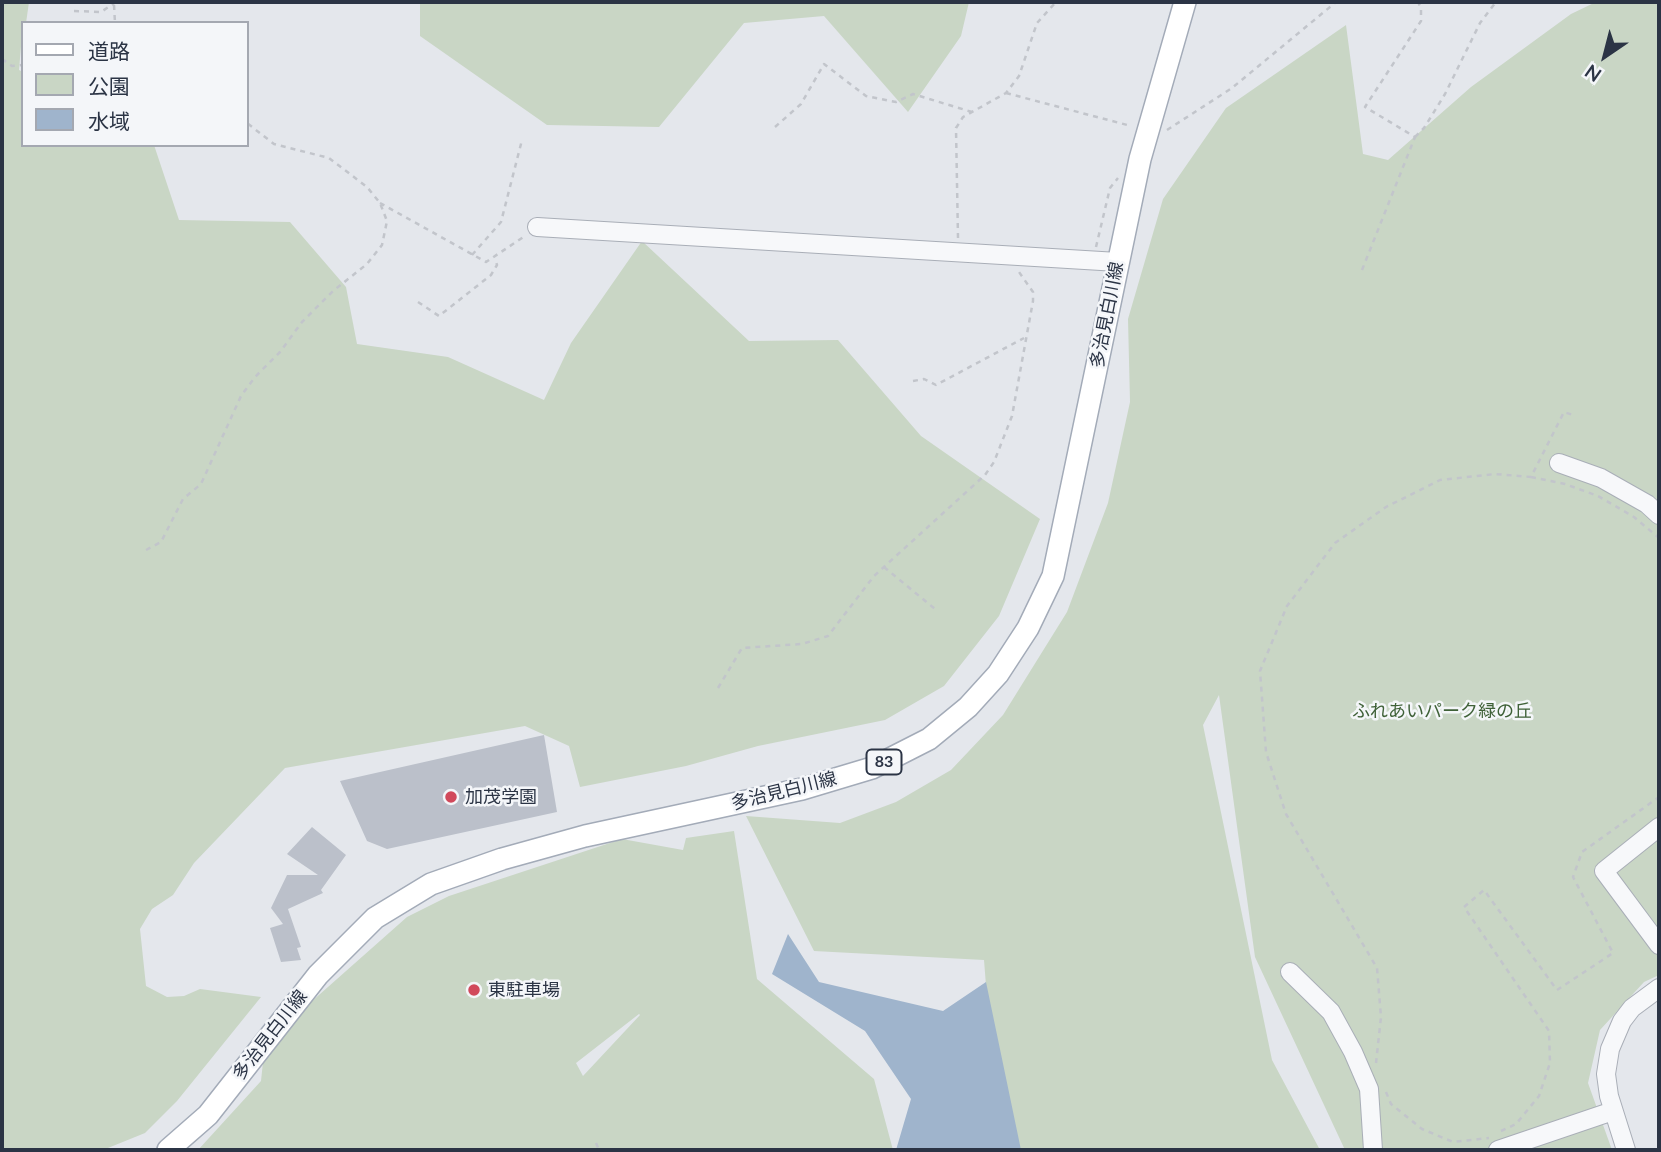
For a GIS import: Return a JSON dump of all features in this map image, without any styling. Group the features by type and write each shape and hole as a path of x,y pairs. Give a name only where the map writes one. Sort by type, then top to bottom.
{"main road":[{"name":"多治見白川線","path":"168,1150 208,1115 318,975 375,918 431,884 502,859 585,836 802,789 872,768 929,739 968,707 1006,663 1028,628 1053,576 1140,159 1185,2"}],"street":[{"path":"537,227 1118,262"},
{"path":"1559,463 1601,478 1647,504 1659,515"},
{"path":"1659,827 1604,870 1659,945"},
{"path":"1290,972 1331,1012 1353,1052 1369,1089 1373,1150"},
{"path":"1626,1150 1613,1111 1606,1074 1609,1049 1622,1021 1642,999 1659,988"},
{"path":"1498,1150 1613,1111"}],"path":[{"path":"958,252 956,128 963,117 1006,93 1019,76 1037,23 1056,2"},
{"path":"1006,93 1161,135 1232,88 1336,2"},
{"path":"1415,137 1365,107 1420,21 1421,8 1418,2"},
{"path":"1362,270 1415,137 1424,128 1445,93 1480,23 1496,2"},
{"path":"74,11 102,12 115,4"},
{"path":"2,59 12,66 21,65"},
{"path":"775,127 801,104 824,64 866,96 896,102 913,94 972,111"},
{"path":"146,550 161,542 183,499 201,484 241,396 255,377 280,352 302,322 333,291 367,264 382,245 387,221 380,203 367,187 329,159 274,145 248,124"},
{"path":"472,255 501,222 522,139"},
{"path":"1094,261 1097,232 1110,188 1129,165 1140,159"},
{"path":"380,203 486,262 537,227"},
{"path":"718,688 742,648 802,644 828,636 884,567 974,487 994,462 1012,416 1033,292 1027,279 1002,255"},
{"path":"418,302 439,316 491,275 497,265 495,258"},
{"path":"913,381 924,379 936,385 1024,338"},
{"path":"1531,477 1564,412 1573,415"},
{"path":"1376,1065 1381,1017 1377,968 1286,814 1266,752 1260,671 1287,606 1335,543 1386,508 1440,480 1495,474 1531,477 1565,484 1598,496 1634,517 1659,538"},
{"path":"884,567 935,609"},
{"path":"1385,1091 1391,1104 1422,1129 1453,1142 1488,1138 1516,1124 1539,1096 1550,1063 1549,1031 1464,907 1484,890 1557,990 1613,953 1573,877 1582,852 1659,797"},
{"path":"596,1143 599,1150"}],"green space":[{"path":"2,2 29,2 26,21 21,21 21,147 155,147 179,220 290,222 346,287 357,344 448,357 544,400 571,343 642,241 749,341 838,340 921,436 1040,519 999,616 944,686 885,720 758,746 686,766 580,787 569,746 525,726 285,768 194,863 173,895 152,909 140,929 146,986 167,997 184,996 200,989 261,997 177,1101 145,1133 103,1150 2,1150"},
{"path":"420,2 969,2 961,36 908,112 824,16 744,23 659,127 547,125 420,36"},
{"name":"ふれあいパーク緑の丘","path":"1596,2 1659,2 1659,975 1644,982 1600,1030 1588,1083 1612,1150 1345,1150 1255,957 1219,695 1203,725 1272,1060 1320,1150 1019,1150 992,1062 984,960 814,951 746,816 840,823 896,802 951,770 1003,715 1067,612 1108,503 1130,402 1128,319 1163,199 1226,108 1346,25 1363,154 1388,160 1471,87 1571,14"},
{"path":"734,831 757,979 874,1079 893,1150 198,1150 261,1081 263,1062 302,1010 407,917 449,896 622,839 683,850 686,838","holes":["640,1015 583,1076 576,1063"]}],"water":[{"path":"788,934 819,982 943,1011 986,982 1021,1150 896,1150 911,1099 865,1031 772,974"}],"building":[{"name":"加茂学園","path":"544,735 557,812 387,849 367,841 340,781"},
{"path":"312,827 346,855 321,890 323,893 288,909 301,947 297,948 301,960 281,962 270,928 283,924 271,908 287,875 318,875 287,854"}],"place":[{"name":"加茂学園","path":"451,797"},
{"name":"東駐車場","path":"474,990"}]}
